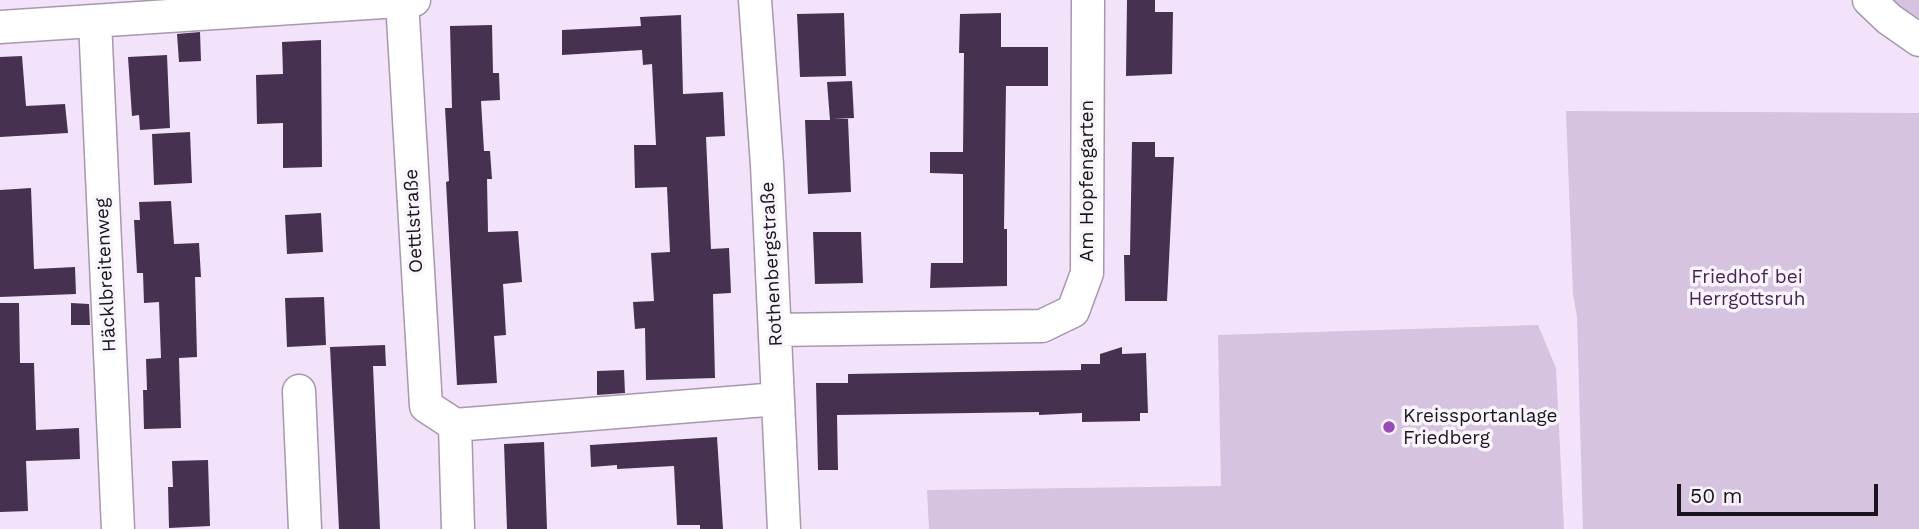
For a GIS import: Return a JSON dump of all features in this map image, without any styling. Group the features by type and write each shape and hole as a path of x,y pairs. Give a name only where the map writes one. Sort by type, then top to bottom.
{"street":[{"path":"0,27 414,0"},
{"name":"Rothenbergstraße","path":"755,0 767,165 784,529"},
{"name":"Am Hopfengarten","path":"775,330 1042,326 1073,311 1087,273 1088,0"},
{"path":"1869,0 1889,19 1919,40"},
{"name":"Oettlstraße","path":"402,1 426,406 455,425"},
{"name":"Häcklbreitenweg","path":"95,21 118,529"},
{"path":"299,391 305,529"},
{"path":"458,529 455,425 778,399"}],"green space":[{"path":"1885,0 1919,0 1919,27"},
{"name":"Friedhof bei Herrgottsruh","path":"1566,111 1919,113 1919,529 1583,529 1577,317 1573,294"},
{"name":"Kreissportanlage Friedberg","path":"1538,325 1556,368 1564,529 929,529 927,490 1221,486 1218,335"}],"building":[{"path":"1127,0 1155,0 1155,12 1173,12 1172,74 1126,76"},
{"path":"844,13 846,76 800,77 797,14"},
{"path":"1001,13 1001,47 1048,47 1048,86 1006,86 1004,229 1007,229 1007,286 930,288 931,263 963,263 963,174 930,173 930,152 963,152 964,53 959,53 960,14"},
{"path":"681,15 683,94 723,92 725,136 706,137 711,249 729,248 731,293 713,294 715,378 646,380 645,328 635,329 633,302 654,301 651,253 670,252 667,187 635,188 634,145 656,145 652,64 643,65 642,50 562,55 562,30 641,26 640,17"},
{"path":"492,25 493,73 499,73 500,100 481,101 484,151 490,151 492,179 487,179 488,232 518,231 522,282 503,284 506,335 494,336 497,383 457,385 446,182 449,181 445,108 452,108 450,26"},
{"path":"200,32 201,61 179,62 177,34"},
{"path":"321,40 322,167 283,168 283,123 257,124 256,75 283,74 282,42"},
{"path":"167,55 170,128 140,130 139,115 132,116 128,57"},
{"path":"22,56 26,106 65,104 68,133 0,137 0,57"},
{"path":"852,81 854,118 833,119 848,119 851,192 808,194 805,120 830,120 827,82"},
{"path":"190,132 192,183 154,185 152,134"},
{"path":"1132,142 1155,142 1155,157 1174,157 1167,301 1125,301 1124,255 1130,255"},
{"path":"31,188 34,269 75,267 76,294 0,297 0,190"},
{"path":"171,201 174,244 199,243 201,277 195,277 197,357 179,358 181,428 144,429 143,390 147,390 146,359 161,358 159,302 144,303 143,273 137,273 134,220 140,220 139,202"},
{"path":"321,213 323,252 287,254 285,215"},
{"path":"813,232 861,232 863,283 815,284"},
{"path":"324,297 326,345 287,347 285,298"},
{"path":"0,303 19,303 20,363 34,363 36,430 79,428 80,459 26,461 28,511 0,512"},
{"path":"71,303 89,304 90,325 71,325"},
{"path":"385,345 386,366 373,366 380,529 339,529 330,347"},
{"path":"1122,347 1122,354 1146,353 1148,413 1140,413 1140,421 1082,422 1082,413 1039,415 1039,412 837,415 838,470 818,470 816,383 848,383 848,374 1081,370 1081,364 1100,364 1100,354"},
{"path":"624,370 625,393 597,395 597,371"},
{"path":"717,437 723,529 677,525 674,466 617,469 617,465 591,467 590,445"},
{"path":"544,442 547,529 507,529 504,444"},
{"path":"208,460 210,526 169,528 168,487 173,487 172,461"}],"place":[{"name":"Kreissportanlage Friedberg","path":"1389,427"}]}
